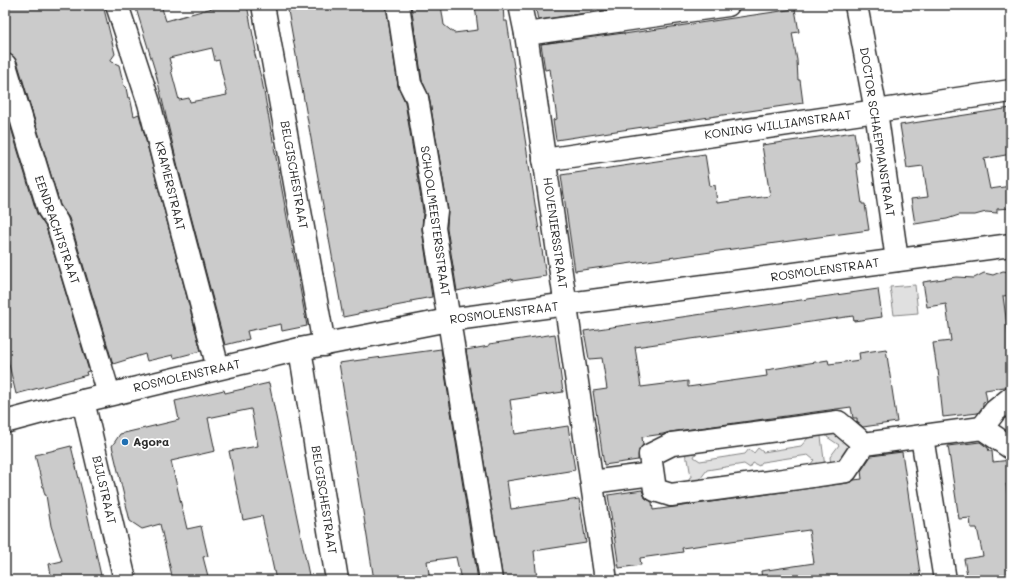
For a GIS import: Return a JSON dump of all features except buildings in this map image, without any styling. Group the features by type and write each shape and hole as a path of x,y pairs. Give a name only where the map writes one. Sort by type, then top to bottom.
{"street":[{"name":"KRAMERSTRAAT","path":"118,5 150,103 166,174 218,368"},
{"name":"BELGISCHESTRAAT","path":"263,5 324,345"},
{"name":"SCHOOLMEESTERSSTRAAT","path":"398,5 410,84 417,98 436,211 434,228 491,580"},
{"name":"HOVENIERSSTRAAT","path":"520,5 526,34 606,580"},
{"path":"526,34 662,10 728,5"},
{"name":"DOCTOR SCHAEPMANSTRAAT","path":"856,5 876,111 897,260"},
{"name":"EENDRACHTSTRAAT","path":"5,65 48,210 57,222 109,394"},
{"name":"KONING WILLIAMSTRAAT","path":"544,160 1011,91"},
{"name":"ROSMOLENSTRAAT","path":"6,416 83,401 300,349 448,320 565,306 1011,245"},
{"name":"BELGISCHESTRAAT","path":"300,349 337,580"},
{"path":"982,428 995,411 1011,398"},
{"name":"BIJLSTRAAT","path":"83,401 125,580"},
{"path":"864,444 846,471 671,495 655,490 650,455 672,444 838,422 864,444 982,428 1011,448"},
{"path":"922,437 945,580"},
{"path":"592,482 652,474"}],"shaded area":[{"path":"915,285 918,313 894,315 890,287"},
{"path":"832,427 848,443 843,458 831,466 830,457 839,445 827,437 826,428"},
{"path":"820,429 825,467 806,470 814,460 808,455 762,462 759,466 753,463 750,468 744,464 707,470 694,487 690,487 689,478 691,477 685,449 699,447 694,457 700,461 745,454 749,449 754,453 758,448 763,452 801,446 815,430"}],"place":[{"name":"Agora","path":"125,442"}]}
